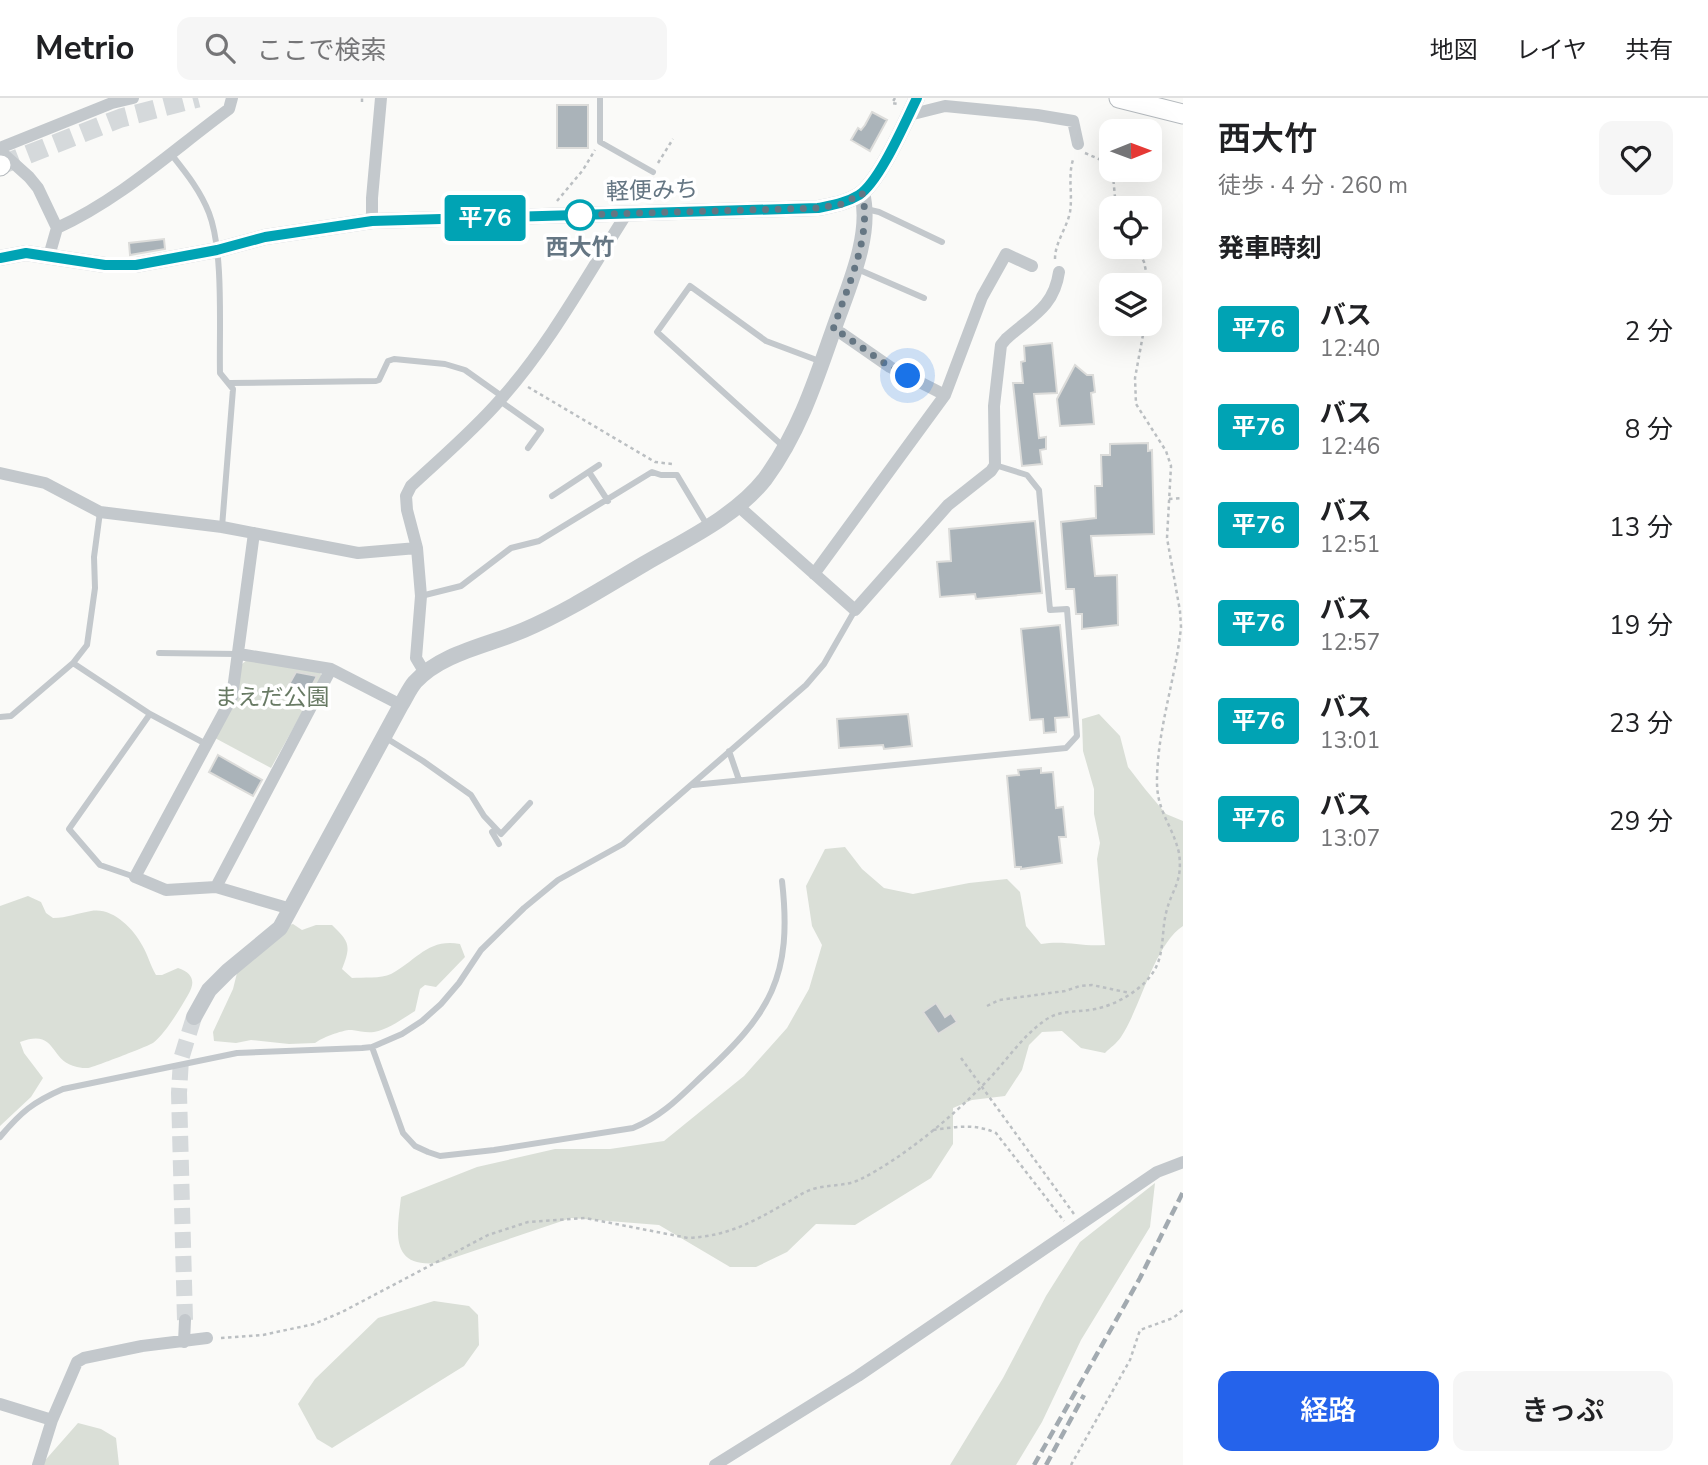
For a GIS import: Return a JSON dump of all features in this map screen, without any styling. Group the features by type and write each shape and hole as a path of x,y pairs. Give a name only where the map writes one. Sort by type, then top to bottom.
{"main road":[{"path":"1119,98 1183,114"}],"street":[{"path":"0,158 112,103 133,98"},
{"path":"57,228 101,204 171,154 229,109 232,98"},
{"path":"372,221 381,98"},
{"path":"194,1017 209,990 280,928 414,683 447,660 524,630 565,610 708,526 737,506 763,481 786,448 804,414 865,232 864,201 917,98"},
{"path":"909,115 945,106 1046,116 1073,121 1078,145"},
{"path":"0,158 29,177 38,188 57,228 49,256"},
{"name":"軽便みち","path":"0,258 26,253 105,265 136,265 217,250 265,237 372,221 545,216 631,206 818,208 864,201"},
{"path":"425,673 416,658 421,596 417,548 407,510 407,496 411,486 472,430 516,380 537,353 631,206"},
{"path":"814,574 945,394 982,297 1006,254 1032,266"},
{"path":"737,506 855,610 948,505 995,465 994,406 1001,345 1046,305 1056,292 1059,272"},
{"path":"833,330 890,367 945,394"},
{"path":"0,473 45,483 100,512 222,527 358,553 417,548"},
{"path":"254,533 232,697 135,877 166,890 216,887 291,909"},
{"path":"239,654 331,669 401,705"},
{"path":"216,887 331,669"},
{"path":"715,1465 858,1376 1157,1171 1178,1164"},
{"path":"184,1342 185,1320"},
{"path":"38,1465 52,1420 77,1362 84,1358 142,1346 207,1338"},
{"path":"0,1404 52,1420"}],"lane":[{"path":"600,98 600,142 653,172"},
{"path":"171,154 200,195 209,215 217,250 220,373 233,389 222,527"},
{"path":"864,201 878,212 942,242"},
{"path":"853,267 925,298"},
{"path":"786,448 657,332 690,286 766,341 822,362"},
{"path":"230,383 376,381 388,361 394,359 445,364 465,370 541,430 528,449"},
{"path":"552,496 599,465"},
{"path":"691,785 1066,748 1077,736 1067,609 1051,610 1039,490 1027,475 995,465"},
{"path":"589,472 608,501"},
{"path":"421,596 461,586 511,548 539,541 652,472 677,475 708,526"},
{"path":"0,717 11,716 74,663 87,645 95,588 94,557 100,512"},
{"path":"0,1137 37,1101 63,1089 237,1053 372,1047 401,1034 422,1021 450,994 481,950 524,908 558,880 623,844 806,685 824,664 855,610"},
{"path":"159,653 239,654"},
{"path":"74,663 150,714 206,744"},
{"path":"135,877 100,865 69,829 150,714"},
{"path":"384,737 471,795 484,816 501,834 530,803"},
{"path":"729,751 739,779"},
{"path":"496,829 492,832 499,844"},
{"path":"372,1047 404,1133 415,1146 440,1156 633,1128 647,1123 663,1113 717,1063 756,1020 776,980 785,943 782,881"}],"path":[{"path":"892,103 895,98"},
{"path":"631,206 673,139"},
{"path":"545,216 583,170 600,142"},
{"path":"1059,272 1055,252 1070,211 1071,165 1078,145 1086,154 1101,160 1113,176 1115,196"},
{"path":"207,1338 262,1335 314,1324 488,1235 528,1222 585,1218 688,1238 738,1229 810,1190 859,1181 933,1129 982,1087 1044,1021 1063,1011 1102,1008 1130,993 1146,980 1159,961 1166,912 1179,886 1181,870 1174,838 1160,806 1157,779 1181,626 1167,538 1171,466 1166,451 1136,404 1135,378 1144,336"},
{"path":"516,380 655,462 674,464 677,475"},
{"path":"1168,499 1183,498"},
{"path":"987,1006 999,1000 1065,991 1080,986 1104,987 1130,993"},
{"path":"961,1058 1075,1225"},
{"path":"933,1129 967,1126 982,1127 996,1133 1075,1225"},
{"path":"1071,1465 1130,1360 1140,1330 1173,1318 1183,1310"}],"green space":[{"name":"まえだ公園","path":"247,660 319,670 322,677 271,768 215,738 242,664"},
{"path":"1099,714 1120,736 1128,767 1145,789 1166,814 1183,821 1183,926 1164,947 1121,1037 1105,1053 1081,1048 1062,1031 1042,1032 1029,1045 1022,1070 1005,1096 972,1100 953,1108 953,1144 931,1178 855,1225 816,1224 787,1252 756,1267 730,1267 659,1225 571,1218 438,1263 422,1263 411,1260 404,1254 398,1235 401,1197 477,1167 555,1149 610,1149 664,1141 744,1076 787,1028 809,989 822,945 812,926 806,886 825,849 845,847 862,869 884,888 913,894 1007,879 1020,892 1026,926 1041,944 1105,945 1097,859 1100,843 1094,814 1094,789 1083,751 1082,719"},
{"path":"28,896 41,902 46,913 53,918 91,911 107,912 121,920 138,938 156,975 178,968 190,975 192,986 172,1021 153,1043 92,1067 80,1068 68,1064 41,1039 20,1042 24,1053 43,1078 31,1097 0,1126 0,906"},
{"path":"293,924 302,930 316,925 332,925 347,945 342,969 352,978 387,976 439,944 460,944 465,957 436,987 425,985 420,989 415,1011 380,1031 344,1031 315,1043 214,1041 213,1032 233,989 237,973 281,927"},
{"path":"1155,1183 1150,1227 1081,1340 1042,1422 1016,1465 950,1465 1003,1378 1046,1296 1080,1242"},
{"path":"434,1301 469,1306 478,1315 479,1345 464,1366 332,1448 317,1439 298,1404 315,1379 378,1318"},
{"path":"78,1423 101,1429 116,1438 119,1465 41,1465"}],"building":[{"path":"557,105 588,105 588,148 557,148"},
{"path":"872,112 887,120 870,151 851,140 858,128 861,130 865,125"},
{"path":"164,239 165,249 130,255 129,243"},
{"path":"1052,343 1057,393 1034,394 1039,438 1046,437 1046,449 1040,450 1042,464 1022,466 1013,383 1023,383 1021,362 1025,361 1024,346"},
{"path":"1075,365 1087,375 1093,375 1095,392 1091,393 1094,424 1060,426 1057,399"},
{"path":"1148,443 1148,451 1152,450 1154,534 1091,536 1095,576 1117,575 1118,625 1082,629 1082,614 1076,614 1074,589 1066,589 1061,522 1096,518 1095,486 1102,486 1101,455 1110,455 1110,444"},
{"path":"1035,521 1042,593 976,599 975,594 940,597 937,562 951,561 949,529"},
{"path":"1060,625 1069,717 1055,718 1056,732 1044,733 1043,719 1030,720 1021,629"},
{"path":"296,672 317,676 302,705 283,695"},
{"path":"908,714 912,746 884,749 883,745 839,748 837,719"},
{"path":"218,755 262,780 253,796 209,772"},
{"path":"1041,768 1041,773 1053,772 1056,808 1063,807 1066,837 1059,837 1062,863 1021,869 1015,867 1007,776 1019,775 1018,770"},
{"path":"936,1003 945,1017 951,1013 957,1022 938,1034 923,1012"}],"tunnel":[{"path":"1,165 121,118 198,98"},
{"path":"185,1320 179,1093 181,1059 194,1017"}],"railway":[{"path":"1034,1465 1140,1278 1183,1192"},
{"path":"1046,1465 1084,1395"}],"bus line":[{"name":"平76","path":"0,258 26,253 105,265 136,265 217,250 265,237 372,221 818,208 843,204 862,193 880,170 917,98"}],"place":[{"name":"西大竹","path":"580,215"}],"route":[{"path":"580,215 572,215 818,208 843,204 862,193 866,209 865,232 833,330 908,376"}]}
